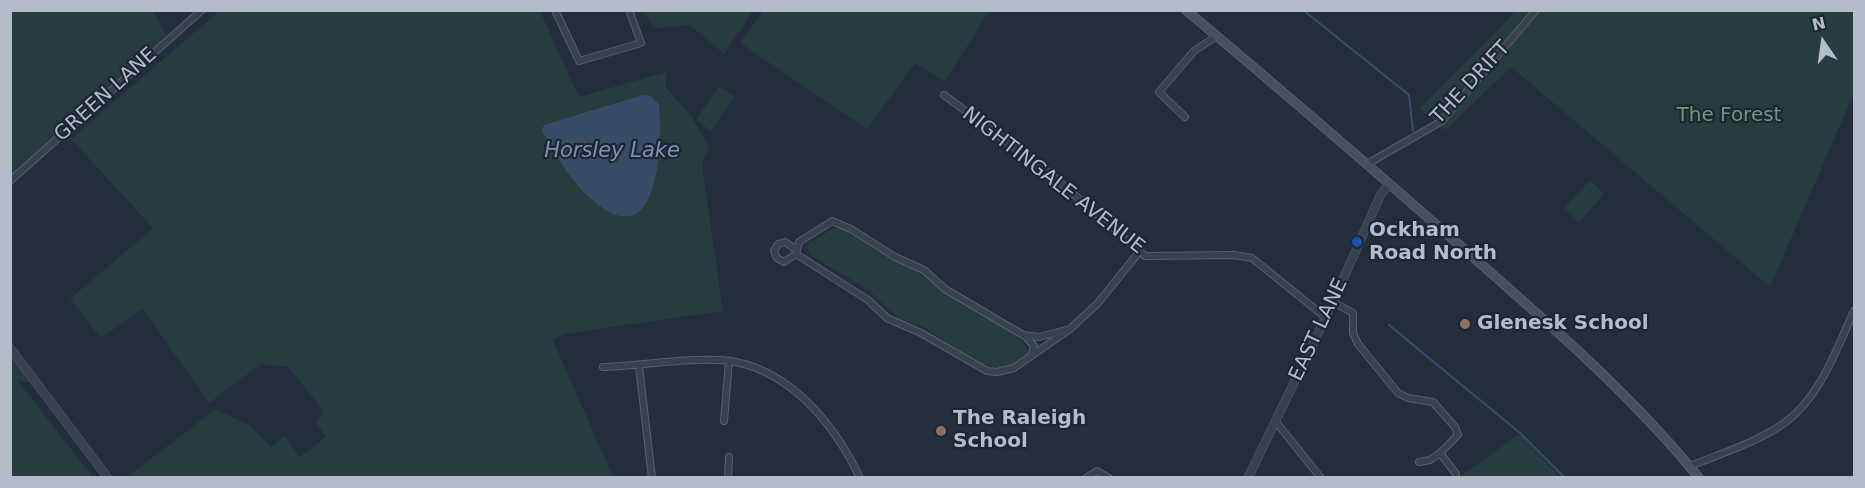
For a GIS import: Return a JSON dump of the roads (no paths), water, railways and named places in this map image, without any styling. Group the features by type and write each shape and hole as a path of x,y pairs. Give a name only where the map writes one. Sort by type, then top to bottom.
{"main road":[{"path":"1186,10 1325,131 1368,164 1622,391 1699,477"}],"street":[{"name":"GREEN LANE","path":"10,181 202,10"},
{"path":"555,10 579,61 640,43 629,10"},
{"name":"THE DRIFT","path":"1368,164 1442,121 1536,10"},
{"path":"1185,117 1159,92 1194,51 1217,36"},
{"name":"NIGHTINGALE AVENUE","path":"944,95 1056,179 1139,252 1155,258 1234,255 1252,258 1324,317"},
{"name":"EAST LANE","path":"1248,477 1333,302 1380,196 1389,184"},
{"path":"1029,357 1034,346 1030,339 945,289 924,270 895,257 838,222 826,223 799,242 796,251 868,300 887,318 921,333 977,368 992,372 1014,368 1070,329 1098,303 1139,252"},
{"path":"1333,302 1353,313 1353,333 1358,344 1398,393 1408,398 1433,402 1455,427 1457,439 1430,460 1419,462"},
{"path":"1690,466 1765,434 1789,419 1817,386 1854,311"},
{"path":"1023,335 1039,337 1070,329"},
{"path":"10,348 108,477"},
{"path":"724,421 729,361"},
{"path":"603,367 729,361 747,365 770,376 808,403 837,437 860,477"},
{"path":"639,366 652,477"},
{"path":"1276,422 1321,477"},
{"path":"1440,453 1456,474"},
{"path":"728,477 729,457"},
{"path":"1086,477 1097,471 1108,477"}],"water":[{"name":"Horsley Lake","path":"643,95 651,96 659,105 659,150 656,174 650,195 641,210 627,217 608,212 584,192 566,171 542,131 544,125"}],"waterway":[{"path":"1303,10 1409,95 1413,131"},
{"path":"1389,325 1520,433 1565,478"}],"place":[{"name":"Ockham Road North","path":"1357,242"},
{"name":"Glenesk School","path":"1465,324"},
{"name":"The Raleigh School","path":"941,431"}],"park label":[{"name":"The Forest","path":"1729,116"}]}
